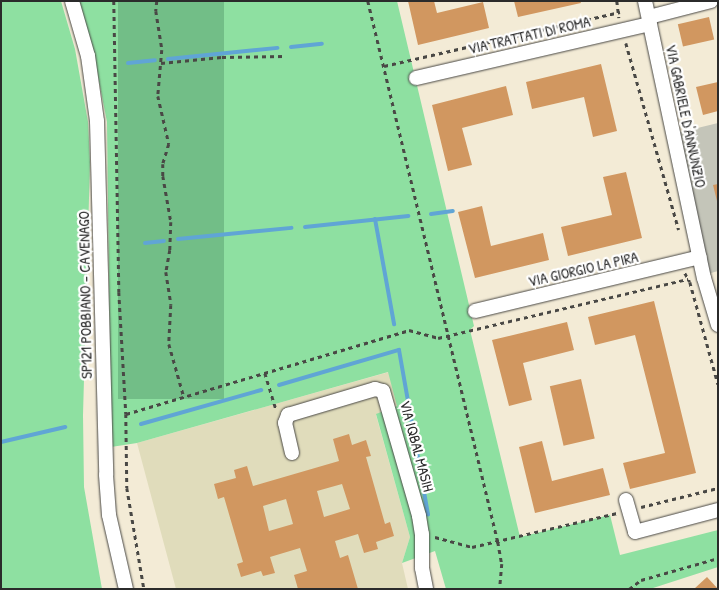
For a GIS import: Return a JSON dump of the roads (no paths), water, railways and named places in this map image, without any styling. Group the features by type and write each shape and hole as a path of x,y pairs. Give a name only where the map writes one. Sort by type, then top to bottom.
{"street":[{"name":"SP121 POBBIANO - CAVENAGO","path":"72,1 88,56 97,121 106,475 109,515 126,589"},
{"name":"VIA GABRIELE D'ANNUNZIO","path":"645,1 700,257 717,323"},
{"name":"VIA TRATTATI DI ROMA","path":"416,78 618,31 711,1"},
{"name":"VIA GIORGIO LA PIRA","path":"474,311 700,257"},
{"name":"VIA IQBAL MASIH","path":"292,453 285,426 286,417 375,389 381,389 390,410 422,534 422,563 426,589"},
{"path":"628,505 635,532 718,510"}],"waterway":[{"path":"291,47 322,44"},
{"path":"168,59 277,48"},
{"path":"128,63 155,60"},
{"path":"431,214 453,211"},
{"path":"305,227 408,216"},
{"path":"375,219 394,324"},
{"path":"178,239 291,228"},
{"path":"145,243 164,241"},
{"path":"279,385 399,350 428,514"},
{"path":"141,424 261,390"},
{"path":"1,442 65,427"}]}
